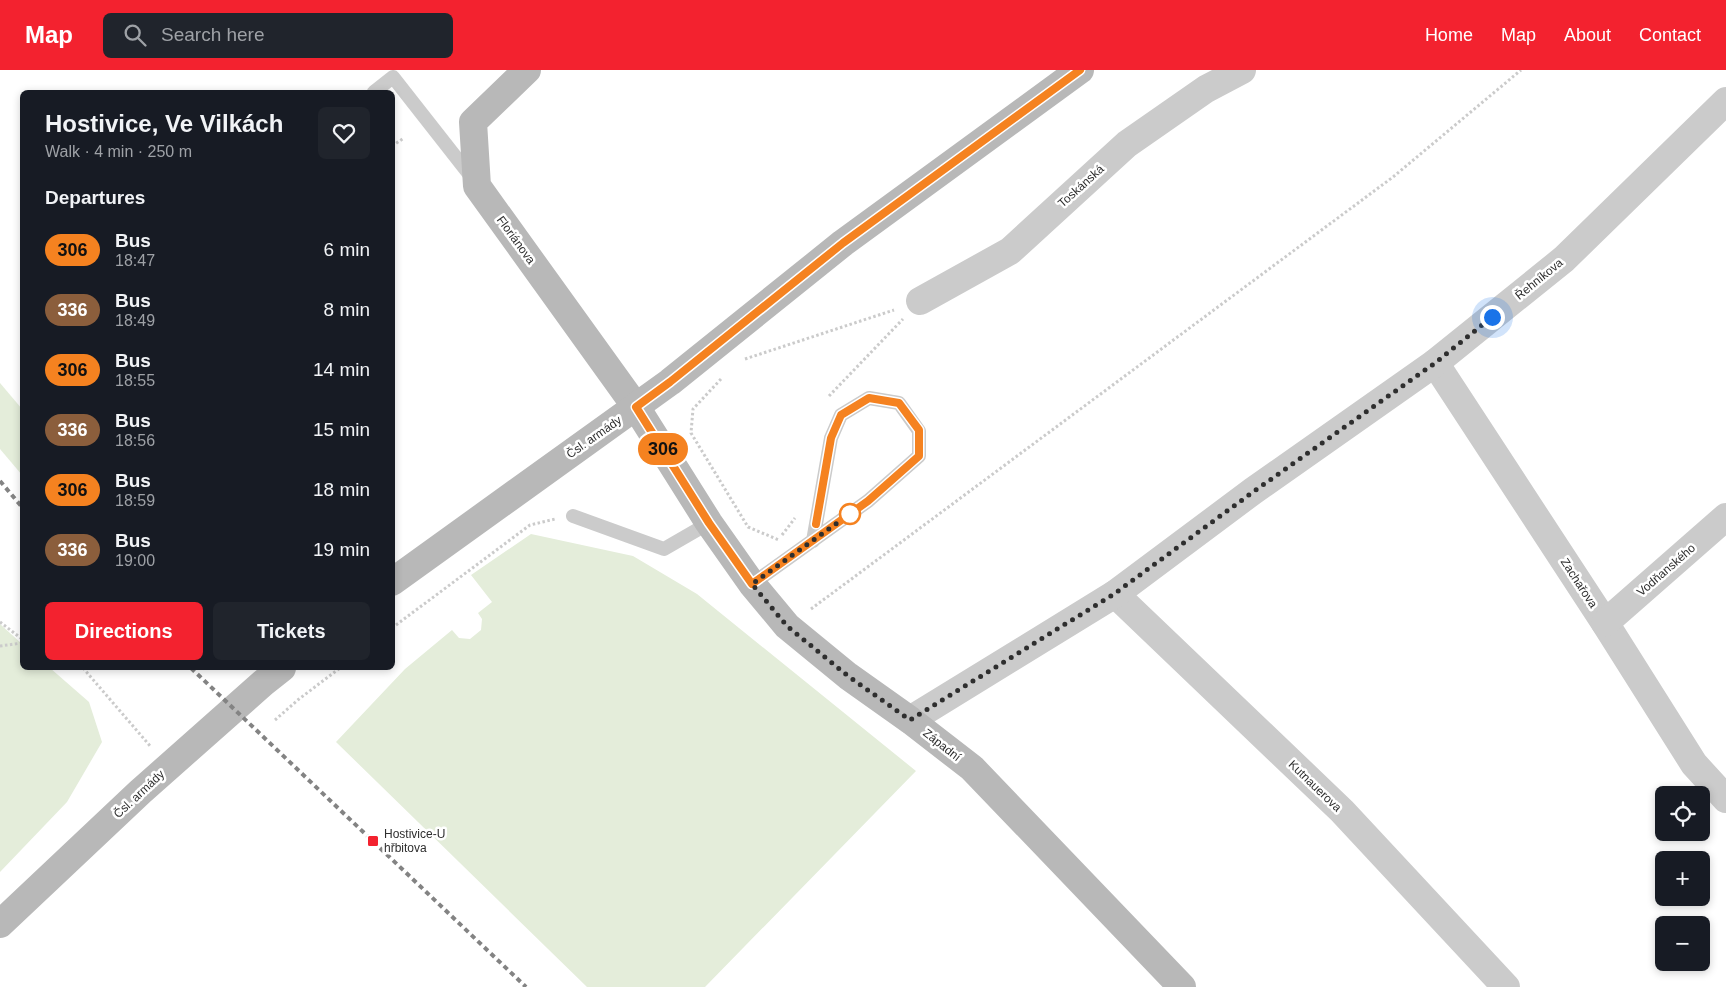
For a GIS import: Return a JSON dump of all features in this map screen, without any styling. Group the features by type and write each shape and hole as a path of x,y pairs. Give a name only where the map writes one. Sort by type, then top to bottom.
{"main road":[{"name":"Floriánova","path":"527,70 473,122 477,186 636,407"},
{"name":"Čsl. armády","path":"395,580 670,382 843,243 1080,70"},
{"name":"Západní","path":"636,407 709,523 752,584 787,626 848,676 910,720 972,768 1182,987"},
{"name":"Čsl. armády","path":"0,924 168,767 280,670"}],"street":[{"name":"Toskánská","path":"920,301 1010,251 1127,144 1206,89 1242,70"},
{"name":"Řehníkova","path":"910,720 1114,594 1253,492 1435,363 1564,259 1726,101"},
{"name":"Zachařova","path":"1435,363 1605,623 1694,764 1726,799"},
{"name":"Vodňanského","path":"1605,623 1726,517"},
{"name":"Kutnauerova","path":"1114,594 1342,811 1506,987"}],"lane":[{"path":"377,90 398,74 477,184"},
{"path":"752,584 813,541 868,501 919,456 919,430 899,403 869,398 841,415 831,438 813,541"},
{"path":"573,516 664,550 709,523"}],"path":[{"path":"787,626 1393,177 1521,70"},
{"path":"395,144 404,138"},
{"path":"720,342 738,362 920,301"},
{"path":"823,402 920,301"},
{"path":"725,375 693,408 690,433 748,527 779,540 799,512"},
{"path":"395,626 530,524 573,516"},
{"path":"0,622 20,639"},
{"path":"0,646 20,641"},
{"path":"85,670 168,767"},
{"path":"275,720 337,670"}],"green space":[{"path":"0,383 20,407 20,473 0,449"},
{"path":"531,534 633,556 697,594 916,771 705,987 587,987 336,742 405,669 452,630 459,638 470,639 481,630 482,619 478,613 492,602 471,575"},
{"path":"0,624 20,642 20,670 52,670 89,702 102,742 67,802 0,872"}],"railway":[{"path":"0,481 20,505"},
{"path":"193,670 526,987"}],"bus line":[{"name":"306","path":"816,524 831,438 841,415 869,398 899,403 919,430 919,456 868,501 752,584 709,523 636,407 670,382 843,243 1080,70"}],"place":[{"name":"Hostivice-U hřbitova","path":"373,841"}],"route":[{"path":"850,514 854,511 752,584 787,626 848,676 910,720 1114,594 1253,492 1435,363 1492,317"}]}
